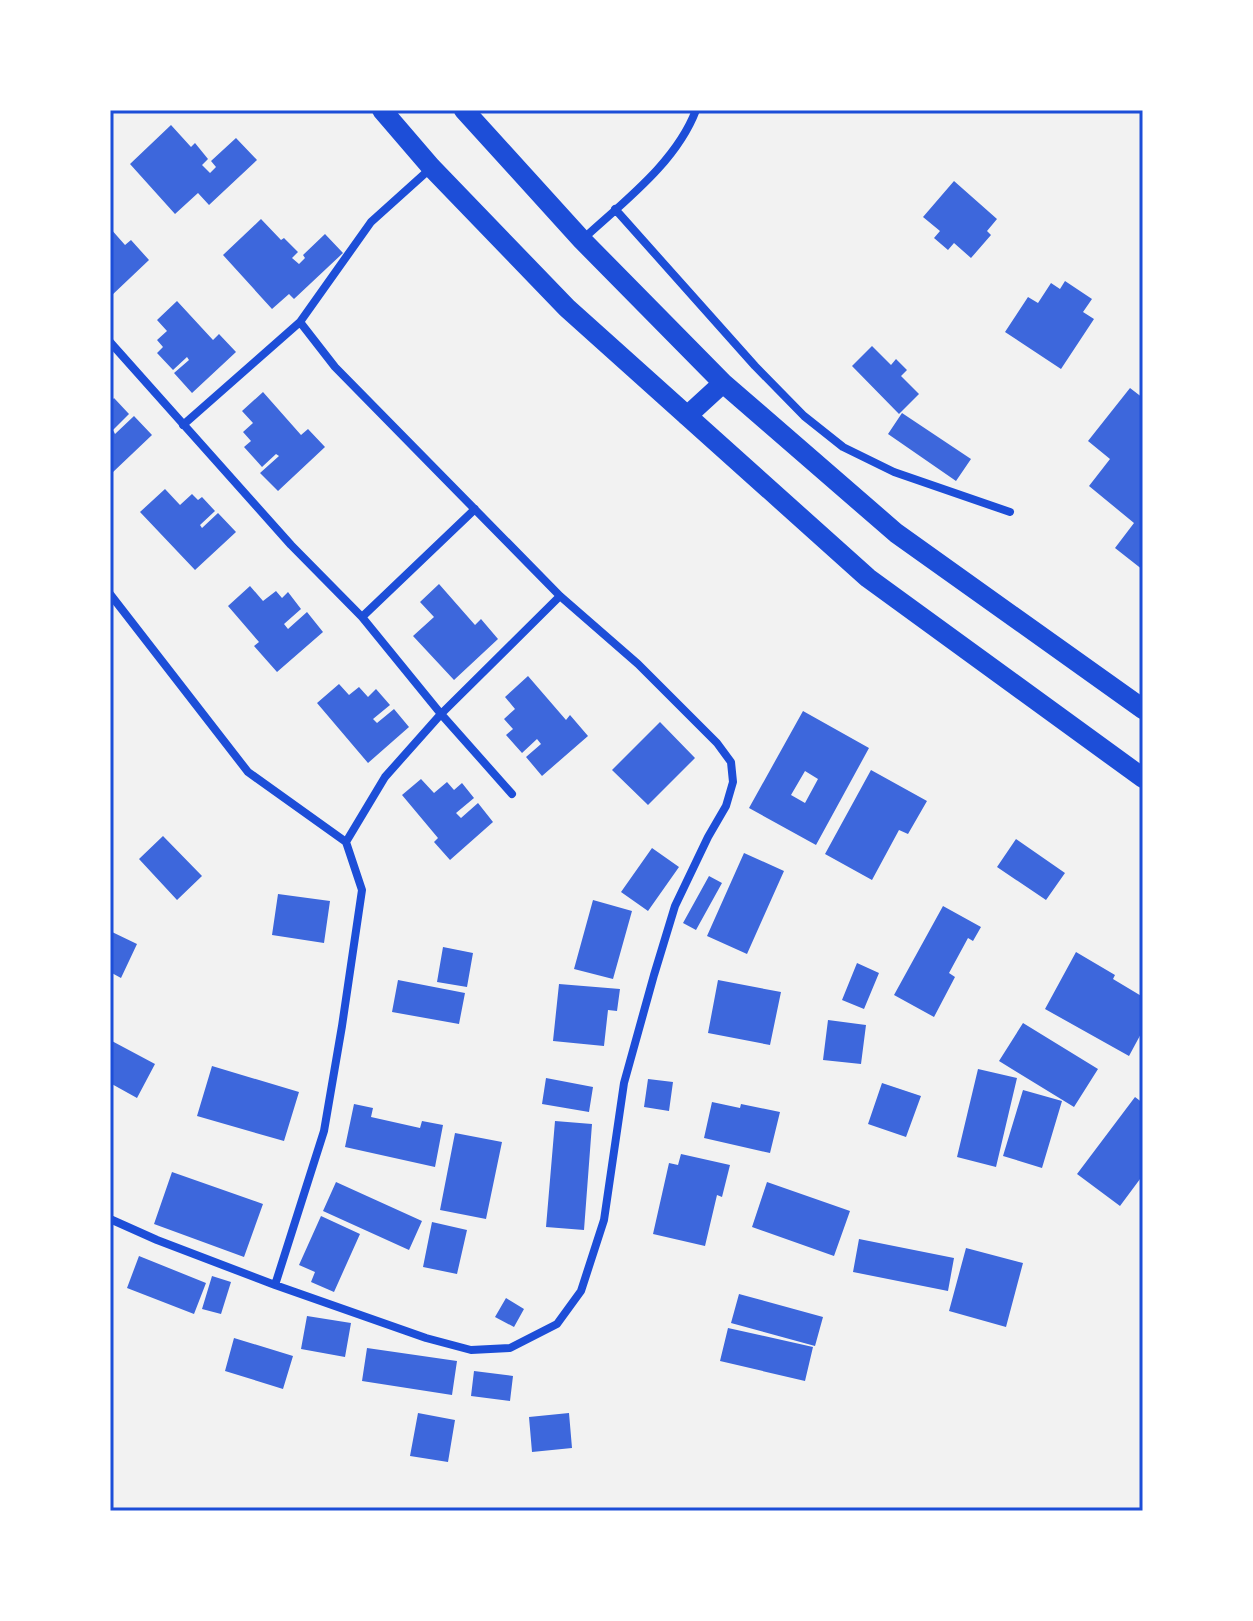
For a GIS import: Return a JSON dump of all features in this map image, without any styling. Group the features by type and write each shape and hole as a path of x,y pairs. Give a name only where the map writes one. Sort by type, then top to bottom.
{"main road":[{"path":"382,110 431,167 567,308 868,578 1143,778"},
{"path":"464,110 582,240 723,383 896,533 1143,709"},
{"path":"687,416 723,383"}],"street":[{"path":"582,240 645,184 689,129 696,110"},
{"path":"183,425 300,322 371,222 431,167"},
{"path":"615,209 755,366 804,416 843,447 894,472 1010,512"},
{"path":"110,1219 275,1285 426,1338 471,1350 510,1348 557,1324 581,1291 604,1220 624,1083 675,906 726,806 733,782 731,762 717,743 638,664 560,596 335,367 300,322"},
{"path":"110,342 291,545 362,617 441,714 512,794"},
{"path":"362,617 475,509"},
{"path":"110,594 248,772 346,842 362,890 324,1131 275,1285"},
{"path":"346,842 385,777 441,714 560,596"}],"building":[{"path":"171,125 191,147 195,143 208,159 202,165 210,173 216,167 211,161 236,138 257,160 209,205 198,193 175,214 130,164"},
{"path":"954,181 997,219 987,231 991,235 971,258 954,243 948,250 934,238 940,231 923,217"},
{"path":"261,219 298,252 292,258 299,264 305,258 303,255 325,234 343,253 294,299 289,294 272,309 223,255"},
{"path":"110,228 125,245 131,240 149,260 110,297"},
{"path":"1065,281 1092,299 1083,312 1094,319 1061,369 1005,332 1028,297 1038,303 1051,283 1060,289"},
{"path":"177,301 213,340 219,334 236,352 192,393 174,373 189,360 187,357 173,370 157,353 163,347 157,340 167,331 157,320"},
{"path":"872,346 891,365 896,359 907,370 901,376 919,394 899,414 852,366"},
{"path":"1130,388 1143,398 1143,570 1115,548 1134,523 1089,486 1110,459 1088,441"},
{"path":"263,392 301,435 308,429 325,447 278,491 260,473 279,456 276,454 262,467 244,447 251,441 243,432 253,423 242,411"},
{"path":"114,398 129,414 113,430 115,434 134,416 152,435 112,473 110,403"},
{"path":"902,413 971,459 956,481 888,434"},
{"path":"165,489 180,505 192,494 198,500 202,497 215,511 200,525 202,528 218,513 236,532 195,570 140,512"},
{"path":"439,584 475,625 481,619 498,639 454,680 413,636 434,617 420,602"},
{"path":"250,586 263,601 276,591 282,598 288,592 301,609 284,624 288,629 307,612 323,632 277,672 254,646 259,642 228,606"},
{"path":"528,676 566,720 570,715 588,736 542,776 526,757 541,744 537,739 522,753 506,735 513,729 504,719 515,709 505,697"},
{"path":"339,684 349,695 359,687 368,697 376,689 390,705 373,719 377,723 394,709 409,727 368,763 317,703"},
{"path":"803,711 869,748 816,845 749,808","holes":["805,771 818,779 805,803 791,795"]},
{"path":"660,722 695,758 648,805 612,770"},
{"path":"871,770 927,801 908,834 899,830 872,880 825,854"},
{"path":"421,779 434,793 447,782 454,790 462,783 474,798 456,813 461,818 478,803 493,822 450,860 434,842 438,838 402,795"},
{"path":"163,836 202,876 177,900 139,859"},
{"path":"1016,839 1065,873 1046,900 997,867"},
{"path":"652,848 679,867 648,911 621,892"},
{"path":"744,853 784,871 747,954 707,936"},
{"path":"709,876 722,883 696,930 683,923"},
{"path":"278,894 330,901 324,943 272,935"},
{"path":"593,900 632,911 613,979 574,969"},
{"path":"943,906 981,927 973,941 968,938 949,973 955,977 934,1017 894,995"},
{"path":"110,931 137,944 121,978 110,972"},
{"path":"443,947 473,953 467,987 437,982"},
{"path":"1076,952 1115,975 1113,979 1143,997 1143,1030 1129,1056 1045,1009"},
{"path":"857,963 879,973 864,1009 842,1000"},
{"path":"398,980 465,993 459,1024 392,1012"},
{"path":"718,980 781,992 770,1045 708,1033"},
{"path":"559,984 620,989 617,1011 608,1010 604,1046 553,1041"},
{"path":"828,1020 866,1025 861,1064 823,1060"},
{"path":"1023,1023 1098,1069 1074,1107 999,1061"},
{"path":"110,1040 155,1064 137,1098 110,1083"},
{"path":"212,1066 299,1092 284,1141 197,1116"},
{"path":"978,1069 1017,1078 996,1167 957,1157"},
{"path":"546,1078 593,1087 589,1112 542,1104"},
{"path":"648,1079 673,1082 669,1111 644,1107"},
{"path":"882,1083 921,1096 906,1137 868,1124"},
{"path":"1023,1090 1062,1101 1042,1168 1003,1156"},
{"path":"1135,1097 1143,1103 1143,1175 1120,1206 1077,1174"},
{"path":"712,1102 780,1112 770,1153 704,1138"},
{"path":"354,1104 373,1108 371,1117 420,1128 422,1121 443,1125 435,1167 345,1147"},
{"path":"555,1121 592,1124 584,1230 546,1227"},
{"path":"455,1133 502,1142 486,1219 440,1210"},
{"path":"681,1154 730,1165 722,1197 717,1195 705,1246 653,1234 669,1163 678,1165"},
{"path":"172,1172 263,1204 244,1257 154,1224"},
{"path":"336,1182 422,1221 409,1250 323,1211"},
{"path":"767,1182 850,1211 834,1256 752,1227"},
{"path":"321,1216 360,1234 334,1292 311,1282 315,1272 299,1265"},
{"path":"432,1222 467,1230 457,1274 423,1267"},
{"path":"859,1239 954,1258 948,1291 853,1272"},
{"path":"966,1248 1023,1263 1006,1327 949,1311"},
{"path":"139,1256 206,1283 194,1314 127,1288"},
{"path":"212,1276 231,1282 221,1314 202,1309"},
{"path":"739,1294 823,1317 815,1346 731,1323"},
{"path":"506,1298 524,1309 514,1327 495,1317"},
{"path":"307,1316 351,1323 345,1357 301,1349"},
{"path":"728,1328 813,1347 805,1381 720,1361"},
{"path":"234,1338 293,1356 283,1389 225,1371"},
{"path":"367,1348 457,1361 452,1395 362,1381"},
{"path":"474,1371 513,1376 510,1401 471,1396"},
{"path":"418,1413 455,1420 448,1462 410,1456"},
{"path":"569,1413 572,1448 532,1452 529,1417"}]}
